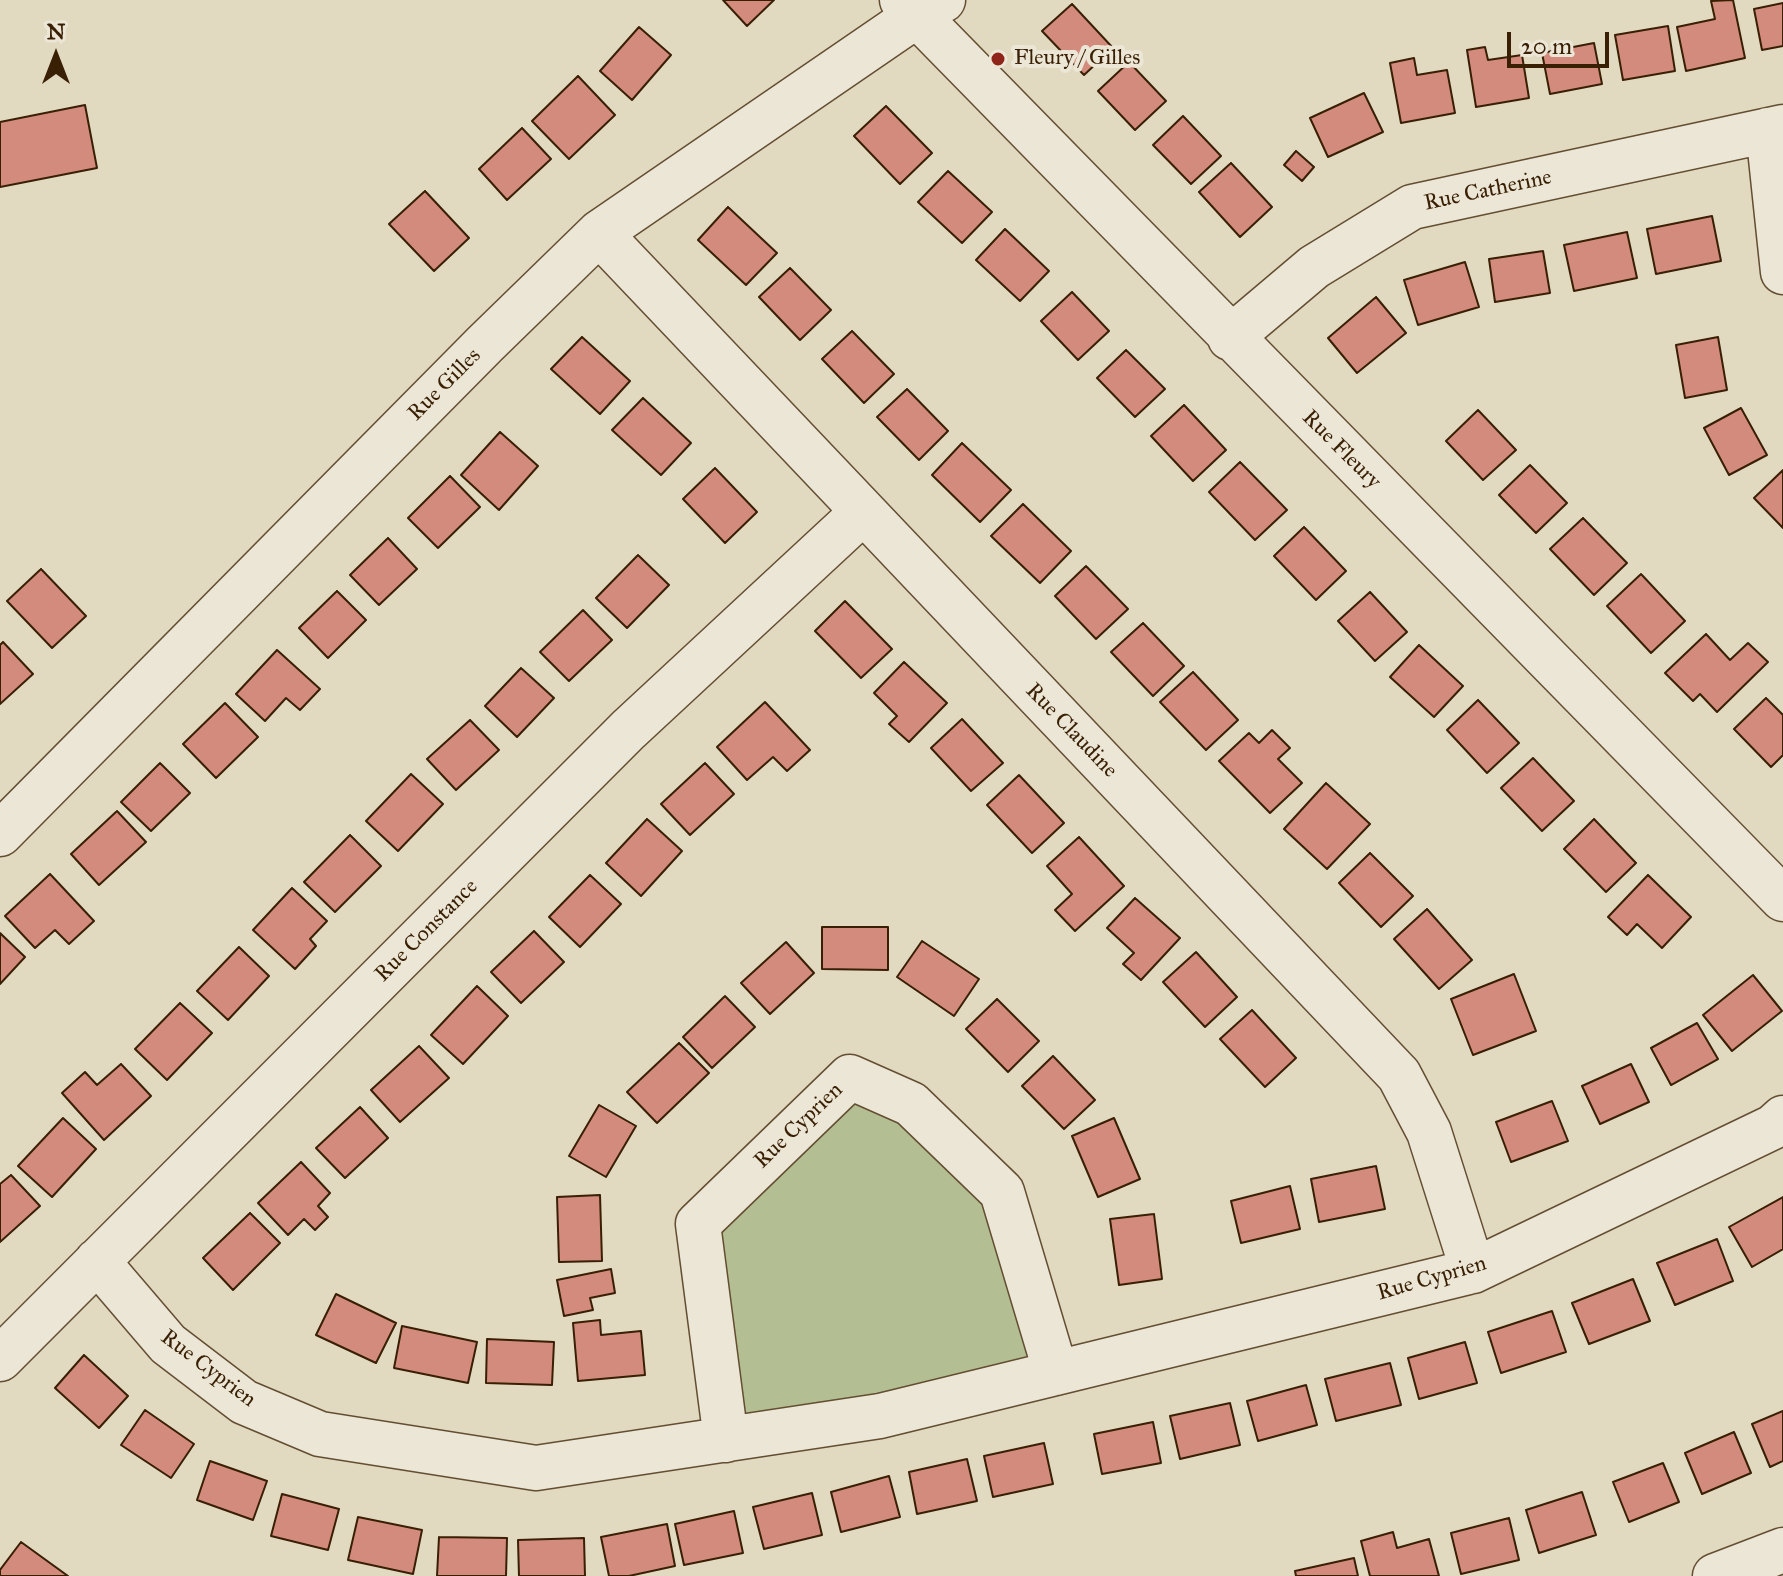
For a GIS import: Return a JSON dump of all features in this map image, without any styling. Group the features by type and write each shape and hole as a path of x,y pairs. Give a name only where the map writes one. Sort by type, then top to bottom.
{"street":[{"name":"Rue Gilles","path":"0,834 599,233 920,5"},
{"name":"Rue Fleury","path":"920,5 1230,338 1783,899"},
{"name":"Rue Catherine","path":"1230,338 1314,267 1412,207 1775,129"},
{"path":"1775,129 1783,272"},
{"name":"Rue Claudine","path":"599,233 1399,1075 1429,1132 1473,1271"},
{"name":"Rue Constance","path":"0,1359 628,730 863,512"},
{"name":"Rue Cyprien","path":"726,1440 698,1224 850,1077 911,1104 1002,1192 1056,1373"},
{"name":"Rue Cyprien","path":"97,1261 168,1344 244,1402 320,1434 536,1468 880,1416 1473,1271 1773,1127 1783,1118"},
{"path":"1715,1576 1783,1550"}],"green space":[{"path":"850,1077 1002,1192 1056,1373 726,1440 698,1224"}],"building":[{"path":"723,0 774,0 747,26"},
{"path":"1733,0 1745,58 1686,71 1677,27 1715,19 1711,1"},
{"path":"1783,3 1783,46 1762,50 1754,9"},
{"path":"1072,4 1113,48 1084,75 1042,31"},
{"path":"1668,26 1675,71 1623,80 1615,35"},
{"path":"639,27 671,55 632,100 600,71"},
{"path":"1594,43 1602,84 1550,94 1542,53"},
{"path":"1485,47 1488,60 1522,55 1529,98 1476,107 1467,50"},
{"path":"1414,58 1417,75 1447,70 1455,113 1401,123 1390,63"},
{"path":"1129,62 1166,101 1135,130 1098,91"},
{"path":"578,76 615,115 569,159 532,121"},
{"path":"1364,93 1383,132 1328,157 1310,118"},
{"path":"85,105 97,168 0,187 0,122"},
{"path":"886,106 932,153 900,184 854,136"},
{"path":"1183,116 1221,156 1191,184 1153,145"},
{"path":"522,128 551,159 507,200 479,169"},
{"path":"1296,151 1314,167 1302,181 1284,165"},
{"path":"1231,163 1272,207 1240,237 1199,192"},
{"path":"948,171 992,212 962,243 918,202"},
{"path":"425,191 469,238 434,271 389,224"},
{"path":"728,207 777,253 746,285 698,240"},
{"path":"1712,216 1721,261 1656,274 1647,229"},
{"path":"1005,229 1049,271 1020,301 976,260"},
{"path":"1627,232 1637,278 1574,291 1564,245"},
{"path":"1543,251 1550,293 1495,302 1489,259"},
{"path":"1465,262 1479,307 1418,325 1404,280"},
{"path":"790,268 831,310 800,340 759,297"},
{"path":"1072,292 1109,331 1078,360 1041,321"},
{"path":"1376,297 1406,333 1357,373 1328,338"},
{"path":"852,331 894,374 864,403 822,359"},
{"path":"582,337 630,381 600,414 551,369"},
{"path":"1718,337 1727,390 1685,398 1676,345"},
{"path":"1126,350 1165,389 1135,417 1097,378"},
{"path":"907,389 948,431 919,460 877,417"},
{"path":"643,398 691,443 661,475 612,430"},
{"path":"1184,405 1226,450 1193,481 1151,436"},
{"path":"1741,408 1767,455 1729,475 1704,428"},
{"path":"1478,410 1516,450 1483,480 1446,441"},
{"path":"500,432 538,466 499,510 461,475"},
{"path":"962,443 1011,490 980,522 932,475"},
{"path":"1240,462 1287,510 1255,540 1209,492"},
{"path":"1530,465 1567,503 1536,533 1499,495"},
{"path":"715,468 757,512 725,543 683,499"},
{"path":"1783,470 1783,528 1754,498"},
{"path":"450,476 480,507 438,548 408,518"},
{"path":"1023,504 1071,551 1040,583 991,536"},
{"path":"1583,518 1627,563 1594,595 1550,549"},
{"path":"1304,527 1346,571 1316,600 1274,556"},
{"path":"388,538 417,569 379,605 350,575"},
{"path":"638,555 669,585 627,628 596,598"},
{"path":"1086,566 1128,609 1096,639 1055,596"},
{"path":"41,569 86,616 52,648 7,601"},
{"path":"1641,574 1685,621 1651,653 1607,606"},
{"path":"337,591 366,620 328,658 299,628"},
{"path":"1370,592 1407,632 1375,661 1338,621"},
{"path":"845,601 892,649 861,678 815,631"},
{"path":"583,610 612,640 569,681 540,652"},
{"path":"1143,623 1184,666 1153,696 1111,652"},
{"path":"1706,634 1730,660 1748,643 1768,662 1717,712 1700,694 1693,701 1665,673"},
{"path":"3,642 33,674 0,704 0,645"},
{"path":"1419,645 1463,686 1434,717 1390,677"},
{"path":"277,650 320,689 300,710 286,698 265,721 236,694"},
{"path":"904,662 947,703 909,742 889,724 897,716 874,693"},
{"path":"521,668 554,698 517,737 485,706"},
{"path":"1193,672 1238,720 1206,750 1160,702"},
{"path":"1766,698 1783,715 1783,755 1771,767 1734,729"},
{"path":"1478,700 1519,743 1487,773 1447,730"},
{"path":"765,702 810,750 787,771 773,757 747,780 717,747"},
{"path":"225,703 258,737 216,778 183,744"},
{"path":"962,719 1003,763 971,791 931,748"},
{"path":"470,720 499,750 456,790 427,759"},
{"path":"1272,730 1290,748 1278,759 1302,783 1270,813 1219,761 1249,733 1259,743"},
{"path":"1533,758 1574,801 1542,831 1501,788"},
{"path":"160,763 190,793 151,831 121,802"},
{"path":"705,763 734,794 690,835 661,804"},
{"path":"411,774 443,804 398,851 366,821"},
{"path":"1019,775 1064,823 1032,853 987,805"},
{"path":"1326,783 1370,824 1327,869 1284,829"},
{"path":"117,811 146,842 99,885 71,854"},
{"path":"647,819 682,851 641,896 606,863"},
{"path":"1594,819 1636,863 1606,892 1564,849"},
{"path":"350,835 381,866 335,912 304,882"},
{"path":"1079,837 1124,886 1075,931 1055,910 1072,894 1047,866"},
{"path":"1370,853 1413,896 1381,927 1339,883"},
{"path":"50,874 94,921 69,944 55,930 35,948 5,916"},
{"path":"590,875 621,904 580,947 549,917"},
{"path":"1648,875 1691,917 1662,948 1637,924 1627,935 1608,917"},
{"path":"292,888 327,921 310,939 316,946 295,969 253,930"},
{"path":"1135,898 1180,938 1141,980 1123,964 1134,953 1107,928"},
{"path":"1427,909 1472,960 1439,989 1394,939"},
{"path":"822,927 888,927 888,970 822,969"},
{"path":"534,931 564,962 521,1003 491,972"},
{"path":"0,933 25,957 0,984"},
{"path":"922,941 979,979 954,1016 897,977"},
{"path":"786,942 814,973 770,1014 741,983"},
{"path":"239,947 269,976 228,1020 197,991"},
{"path":"1196,952 1237,997 1205,1027 1163,982"},
{"path":"1514,974 1536,1031 1473,1055 1451,999"},
{"path":"1753,975 1782,1011 1732,1051 1703,1015"},
{"path":"477,986 508,1016 463,1064 431,1035"},
{"path":"725,996 755,1027 712,1068 683,1037"},
{"path":"997,999 1039,1041 1008,1072 966,1029"},
{"path":"180,1003 212,1033 167,1080 135,1049"},
{"path":"1252,1010 1296,1058 1265,1087 1220,1039"},
{"path":"1697,1023 1718,1059 1671,1085 1651,1048"},
{"path":"679,1043 709,1073 657,1123 627,1092"},
{"path":"419,1046 449,1078 400,1122 371,1090"},
{"path":"1053,1056 1095,1100 1064,1129 1022,1086"},
{"path":"121,1064 151,1096 104,1140 62,1093 85,1072 97,1085"},
{"path":"1631,1064 1649,1102 1600,1124 1582,1086"},
{"path":"1552,1101 1568,1141 1511,1162 1496,1122"},
{"path":"599,1105 636,1126 606,1177 569,1156"},
{"path":"360,1107 388,1138 345,1178 316,1148"},
{"path":"63,1118 96,1149 52,1197 18,1166"},
{"path":"1114,1118 1140,1179 1098,1197 1072,1136"},
{"path":"301,1162 330,1193 318,1206 328,1217 315,1230 304,1219 288,1235 258,1203"},
{"path":"1376,1166 1385,1209 1319,1222 1311,1179"},
{"path":"11,1175 40,1206 0,1242 0,1184"},
{"path":"1290,1186 1300,1229 1241,1243 1231,1201"},
{"path":"600,1195 602,1261 559,1262 557,1197"},
{"path":"1783,1197 1783,1249 1752,1267 1729,1227"},
{"path":"250,1213 280,1243 233,1290 203,1258"},
{"path":"1154,1214 1162,1279 1119,1285 1110,1219"},
{"path":"1717,1239 1733,1281 1675,1305 1657,1263"},
{"path":"611,1269 615,1293 590,1298 593,1310 564,1316 557,1280"},
{"path":"1633,1279 1650,1321 1589,1344 1572,1303"},
{"path":"336,1294 396,1323 376,1363 316,1335"},
{"path":"1552,1311 1566,1352 1501,1373 1488,1332"},
{"path":"600,1320 601,1335 641,1331 645,1375 578,1381 573,1323"},
{"path":"402,1326 477,1342 468,1383 394,1368"},
{"path":"487,1339 554,1342 552,1385 486,1383"},
{"path":"1465,1342 1477,1383 1419,1399 1408,1358"},
{"path":"84,1355 128,1396 99,1428 55,1388"},
{"path":"1390,1363 1401,1405 1336,1421 1325,1379"},
{"path":"1306,1385 1317,1425 1258,1441 1247,1401"},
{"path":"1230,1403 1240,1445 1180,1459 1170,1416"},
{"path":"145,1410 194,1444 171,1478 121,1445"},
{"path":"1783,1411 1783,1461 1770,1467 1752,1424"},
{"path":"1153,1422 1161,1463 1102,1474 1094,1434"},
{"path":"1734,1432 1751,1473 1702,1494 1685,1453"},
{"path":"1044,1443 1053,1484 993,1497 984,1456"},
{"path":"967,1459 977,1501 917,1514 909,1472"},
{"path":"210,1461 267,1481 253,1520 197,1500"},
{"path":"1663,1463 1679,1502 1629,1522 1613,1482"},
{"path":"889,1476 900,1517 841,1532 831,1492"},
{"path":"1582,1492 1596,1535 1539,1553 1526,1510"},
{"path":"812,1493 822,1535 764,1549 753,1507"},
{"path":"282,1494 339,1509 328,1550 271,1536"},
{"path":"734,1511 743,1553 684,1565 675,1524"},
{"path":"358,1517 422,1530 413,1574 348,1560"},
{"path":"1509,1518 1519,1560 1461,1574 1451,1533"},
{"path":"667,1524 675,1566 629,1576 609,1576 601,1537"},
{"path":"1393,1532 1397,1548 1429,1539 1439,1576 1370,1576 1361,1541"},
{"path":"439,1537 507,1538 506,1576 437,1576"},
{"path":"584,1538 585,1576 519,1576 518,1540"},
{"path":"21,1542 68,1576 0,1576 0,1570"},
{"path":"1354,1558 1358,1576 1296,1576 1295,1571"}],"place":[{"name":"Fleury / Gilles","path":"998,59"}]}
